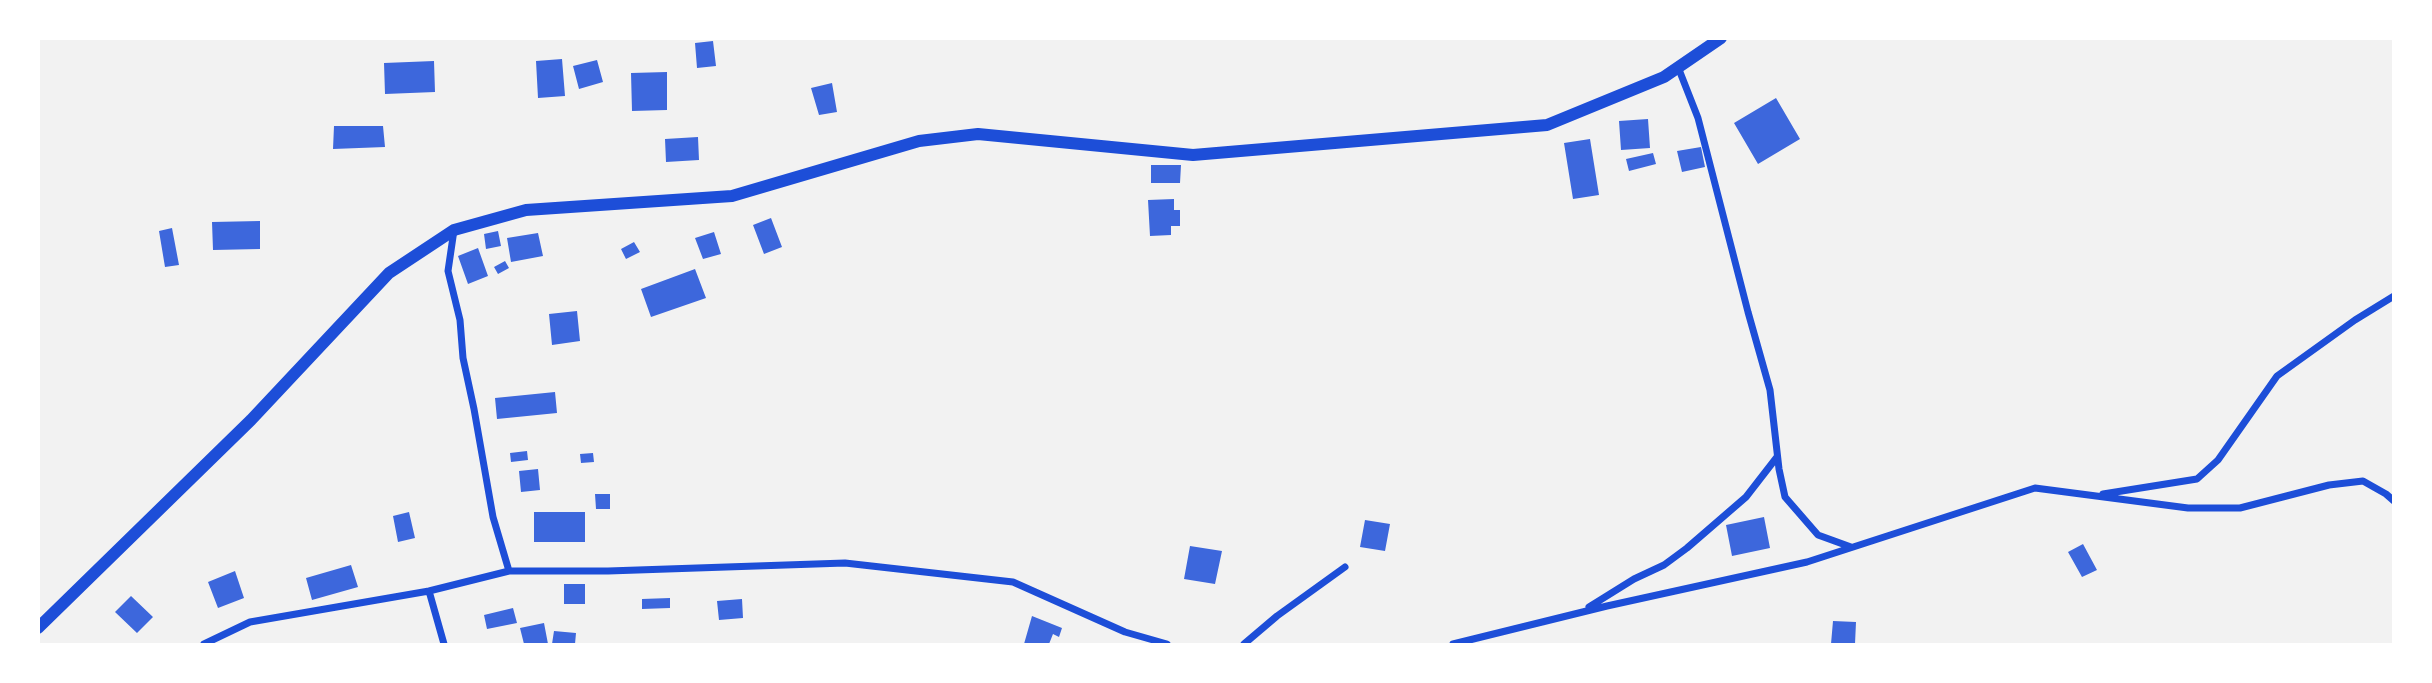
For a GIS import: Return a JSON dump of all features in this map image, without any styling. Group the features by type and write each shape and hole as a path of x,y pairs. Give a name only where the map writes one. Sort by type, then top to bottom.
{"street":[{"path":"38,628 251,420 389,273 454,230 526,210 732,196 919,141 978,134 1193,155 1547,125 1664,77 1721,38"},
{"path":"1678,67 1699,118 1770,390 1777,457 1785,497 1818,535 1852,548"},
{"path":"454,230 449,271 460,320 463,358 493,517 509,571"},
{"path":"2096,496 2197,479 2218,460 2277,376 2354,320 2393,296"},
{"path":"1580,612 1672,559 1746,497 1777,457"},
{"path":"1453,645 1580,612 1807,562 2035,488 2188,508 2240,508 2329,485 2363,481 2393,501"},
{"path":"204,645 250,622 429,591 509,571 608,571 845,563 1013,582 1125,632 1167,645"},
{"path":"1244,645 1278,616 1345,567"},
{"path":"429,591 444,645"}],"building":[{"path":"713,41 716,66 697,68 695,43"},
{"path":"562,59 565,96 538,98 536,61"},
{"path":"597,60 603,82 579,89 573,66"},
{"path":"434,61 435,92 385,94 384,63"},
{"path":"667,72 667,110 632,111 631,73"},
{"path":"832,83 837,112 819,115 811,88"},
{"path":"1776,98 1800,139 1758,164 1734,123"},
{"path":"1648,119 1650,148 1621,150 1619,121"},
{"path":"334,126 383,126 385,147 333,149"},
{"path":"698,137 699,160 666,162 665,139"},
{"path":"1590,139 1599,195 1573,199 1564,143"},
{"path":"1701,147 1705,167 1682,172 1677,151"},
{"path":"1653,153 1656,164 1629,171 1626,159"},
{"path":"1151,165 1181,165 1180,183 1151,183"},
{"path":"1174,199 1174,210 1180,210 1180,226 1171,226 1171,235 1150,236 1148,200"},
{"path":"771,218 782,247 764,254 753,225"},
{"path":"260,221 260,249 213,250 212,222"},
{"path":"172,228 179,265 165,267 159,231"},
{"path":"498,231 501,246 486,249 484,234"},
{"path":"714,232 721,254 703,259 695,238"},
{"path":"538,233 543,256 511,262 507,238"},
{"path":"634,242 640,252 626,259 621,249"},
{"path":"478,248 488,276 468,284 458,256"},
{"path":"505,261 509,268 498,274 494,267"},
{"path":"695,269 706,298 651,317 641,289"},
{"path":"577,311 580,341 552,345 549,314"},
{"path":"555,392 557,413 497,419 495,398"},
{"path":"527,451 528,460 511,462 510,453"},
{"path":"593,453 594,462 581,463 580,454"},
{"path":"538,469 540,490 521,492 519,471"},
{"path":"595,494 610,494 610,509 596,509"},
{"path":"409,512 415,538 398,542 393,516"},
{"path":"534,512 585,512 585,542 534,542"},
{"path":"1764,517 1770,548 1732,556 1726,525"},
{"path":"1365,520 1390,524 1385,551 1360,547"},
{"path":"2083,544 2097,570 2082,577 2068,552"},
{"path":"1190,546 1222,551 1215,584 1184,579"},
{"path":"351,565 358,587 312,600 306,578"},
{"path":"235,571 244,598 218,608 208,582"},
{"path":"564,584 585,584 585,604 564,604"},
{"path":"131,596 153,617 137,633 115,612"},
{"path":"670,598 670,608 642,609 642,599"},
{"path":"742,599 743,618 719,620 717,601"},
{"path":"513,608 517,623 487,629 484,615"},
{"path":"1032,616 1062,628 1059,637 1053,634 1049,644 1024,644"},
{"path":"1833,621 1856,622 1855,644 1831,644"},
{"path":"544,623 548,644 524,644 520,628"},
{"path":"554,631 576,633 575,644 552,644"}]}
